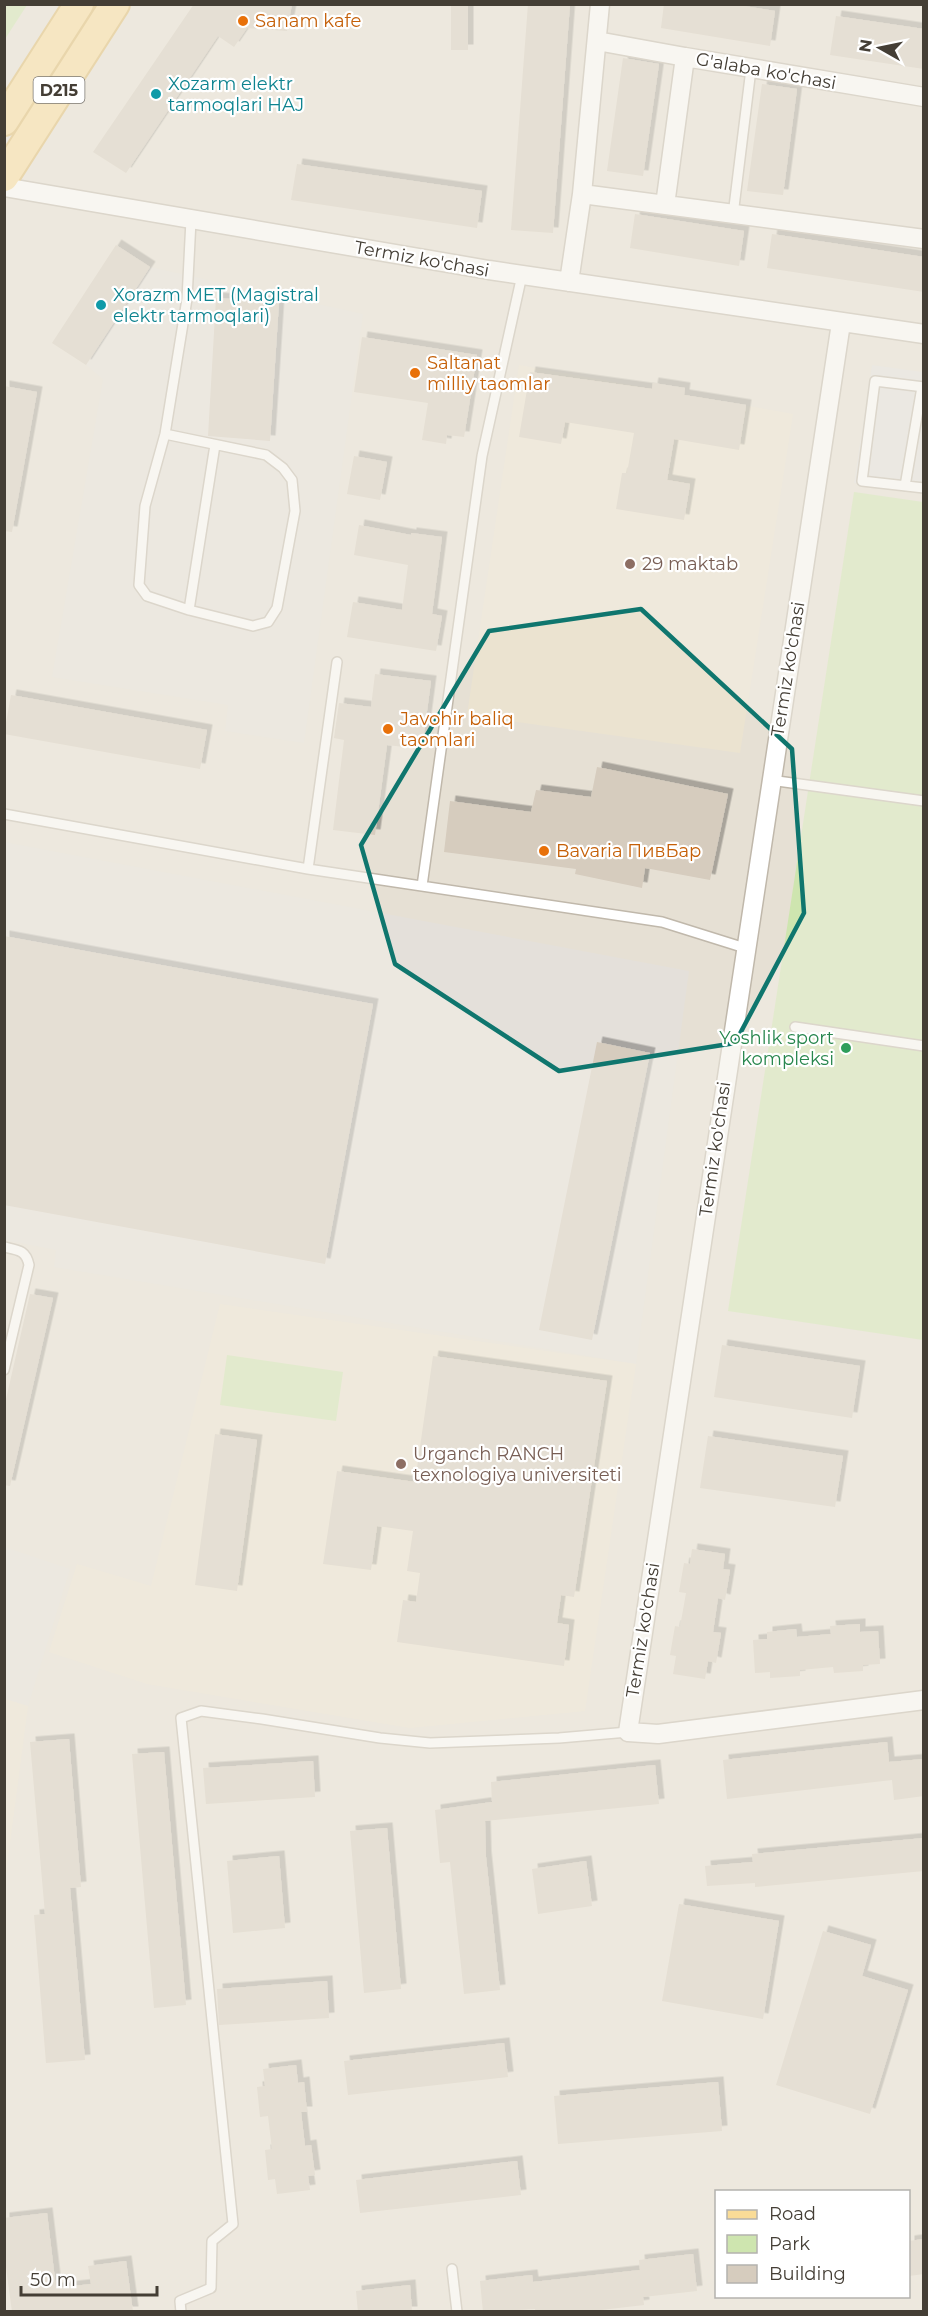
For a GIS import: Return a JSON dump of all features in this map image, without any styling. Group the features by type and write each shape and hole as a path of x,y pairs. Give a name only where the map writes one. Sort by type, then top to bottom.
{"main road":[{"name":"D215","path":"4,121 79,4"},
{"name":"D215","path":"4,177 115,4"}],"street":[{"path":"569,282 582,194 600,4"},
{"path":"597,41 685,57"},
{"name":"G'alaba ko'chasi","path":"665,205 685,57 924,97"},
{"name":"Termiz ko'chasi","path":"4,187 522,275 924,334"},
{"path":"582,194 924,239"},
{"name":"Termiz ko'chasi","path":"628,1732 841,322"},
{"path":"628,1732 658,1734 924,1700"}],"lane":[{"path":"733,215 750,69"},
{"path":"165,434 266,455 283,468 292,480 295,511 277,608 268,622 253,626 189,610 147,596 139,585 144,506 165,434 187,298 191,220"},
{"path":"422,886 482,456 522,275"},
{"path":"905,486 923,387 875,381 862,481 905,486 924,488"},
{"path":"189,610 215,445"},
{"path":"308,869 337,662"},
{"path":"770,780 924,801"},
{"path":"4,814 308,869 662,922 745,948"},
{"path":"795,1027 924,1046"},
{"path":"4,1247 22,1251 27,1256 29,1265 4,1370"},
{"path":"181,2312 180,2301 212,2288 212,2241 233,2224 182,1718 201,1711 380,1738 430,1743 559,1738 628,1732"},
{"path":"452,2269 458,2312"}],"highlighted area":[{"path":"641,609 792,749 804,913 735,1043 559,1071 395,964 361,845 489,631"}],"shaded area":[{"path":"5,5 923,5 923,2311 5,2312"},
{"path":"150,267 363,314 304,743 225,731 228,705 52,677 103,379 86,365"},
{"name":"29 maktab","path":"519,365 793,414 740,753 467,715"},
{"path":"872,365 923,372 923,492 854,483"},
{"path":"4,842 689,971 636,1364 54,1267 56,1250 5,1240"},
{"name":"Urganch RANCH texnologiya universiteti","path":"220,1304 636,1364 585,1711 410,1728 147,1684 49,1652 77,1564 151,1586"},
{"path":"4,1547 70,1569 28,1706 5,1699"},
{"path":"4,1699 28,1706 5,1881"}],"green space":[{"path":"4,5 27,5 5,39"},
{"name":"Yoshlik sport kompleksi","path":"854,492 923,502 923,1340 728,1311"},
{"path":"227,1355 343,1372 336,1421 220,1405"}],"building":[{"name":"Xozarm elektr tarmoqlari HAJ","path":"194,4 292,4 287,31 247,28 234,47 218,36 126,173 93,152"},
{"path":"451,4 468,4 468,50 451,50"},
{"path":"528,4 570,4 553,233 511,230"},
{"path":"664,4 732,4 775,11 770,46 661,28"},
{"path":"836,16 924,29 924,69 830,55"},
{"path":"623,58 659,64 643,176 607,171"},
{"path":"762,84 797,89 783,195 747,191"},
{"path":"297,164 482,191 477,228 291,200"},
{"path":"635,214 744,231 739,266 630,248"},
{"path":"772,234 924,257 924,292 767,268"},
{"name":"Xorazm MET (Magistral elektr tarmoqlari)","path":"116,245 150,267 86,365 52,343"},
{"path":"216,298 279,302 270,441 208,436"},
{"name":"Saltanat milliy taomlar","path":"362,337 477,355 464,437 447,435 446,444 422,440 428,403 354,392"},
{"path":"530,372 652,389 653,383 685,388 684,395 746,405 739,450 674,439 667,480 690,484 684,520 616,509 622,473 627,473 634,433 565,422 561,444 519,437"},
{"path":"4,386 37,392 12,532 4,531"},
{"path":"354,456 387,462 380,500 347,494"},
{"path":"359,525 411,535 411,533 442,537 432,614 442,616 436,651 347,637 353,602 402,610 408,565 354,555"},
{"path":"375,674 431,681 422,749 387,745 375,835 333,830 344,740 334,738 339,703 371,707"},
{"path":"11,695 207,730 200,769 4,734"},
{"path":"597,767 728,794 710,880 645,868 642,888 575,874 576,869 444,852 450,801 531,812 536,790 591,797"},
{"path":"4,936 373,1004 325,1264 4,1205"},
{"path":"597,1042 650,1053 592,1340 539,1330"},
{"path":"30,1294 53,1298 10,1486 4,1485 4,1408"},
{"path":"722,1345 860,1366 852,1418 714,1397"},
{"path":"433,1356 607,1381 574,1597 561,1595 557,1623 569,1625 564,1666 397,1642 403,1600 416,1602 420,1573 407,1571 413,1531 377,1526 371,1570 323,1564 337,1471 415,1482"},
{"path":"215,1434 257,1440 237,1591 195,1585"},
{"path":"708,1436 843,1456 835,1507 700,1488"},
{"path":"692,1549 725,1554 723,1569 730,1570 725,1600 718,1598 713,1632 721,1633 716,1663 708,1661 705,1679 673,1674 676,1656 670,1655 675,1626 680,1627 686,1593 679,1592 684,1563 690,1564"},
{"path":"860,1624 860,1632 878,1631 880,1664 863,1665 863,1671 834,1673 833,1667 800,1670 800,1676 770,1678 770,1672 755,1673 753,1640 767,1639 767,1632 796,1629 797,1637 831,1634 830,1626"},
{"path":"69,1739 81,1887 70,1888 85,2060 46,2063 34,1915 45,1914 30,1742"},
{"path":"887,1742 889,1762 924,1759 924,1796 894,1800 892,1780 727,1799 723,1760"},
{"path":"164,1752 186,2005 154,2008 132,1754"},
{"path":"313,1761 315,1797 206,1804 203,1768"},
{"path":"655,1765 659,1804 485,1821 486,1857 500,1990 464,1994 450,1862 440,1863 435,1810 492,1802 491,1782"},
{"path":"387,1828 401,1989 364,1993 350,1831"},
{"path":"924,1838 924,1871 755,1887 755,1883 707,1886 705,1866 753,1862 752,1854"},
{"path":"279,1856 285,1928 233,1933 227,1861"},
{"path":"586,1861 592,1906 538,1914 532,1869"},
{"path":"679,1904 779,1921 763,2019 662,2001"},
{"path":"823,1931 871,1945 862,1976 908,1990 870,2114 776,2085"},
{"path":"327,1981 329,2018 219,2025 217,1989"},
{"path":"504,2043 508,2077 348,2095 344,2061"},
{"path":"296,2065 298,2083 304,2082 307,2112 301,2112 305,2146 311,2145 315,2175 308,2176 310,2190 277,2194 275,2179 268,2180 265,2150 272,2149 268,2116 260,2117 257,2087 265,2086 263,2069"},
{"path":"718,2082 722,2131 558,2144 554,2096"},
{"path":"517,2161 521,2195 360,2213 356,2180"},
{"path":"47,2213 56,2288 91,2284 88,2266 126,2261 133,2312 12,2312 4,2252 4,2218"},
{"path":"924,2239 924,2274 910,2276 910,2241"},
{"path":"693,2254 697,2291 643,2297 644,2305 584,2312 536,2312 535,2309 483,2312 480,2281 532,2275 533,2282 640,2270 639,2260"},
{"path":"410,2285 412,2312 358,2312 356,2291"}],"place":[{"name":"Sanam kafe","path":"243,21"},
{"name":"Xozarm elektr tarmoqlari HAJ","path":"156,94"},
{"name":"Xorazm MET (Magistral elektr tarmoqlari)","path":"101,305"},
{"name":"Saltanat milliy taomlar","path":"415,373"},
{"name":"29 maktab","path":"630,564"},
{"name":"Javohir baliq taomlari","path":"388,729"},
{"name":"Bavaria ПивБар","path":"544,851"},
{"name":"Yoshlik sport kompleksi","path":"846,1048"},
{"name":"Urganch RANCH texnologiya universiteti","path":"401,1464"}]}
